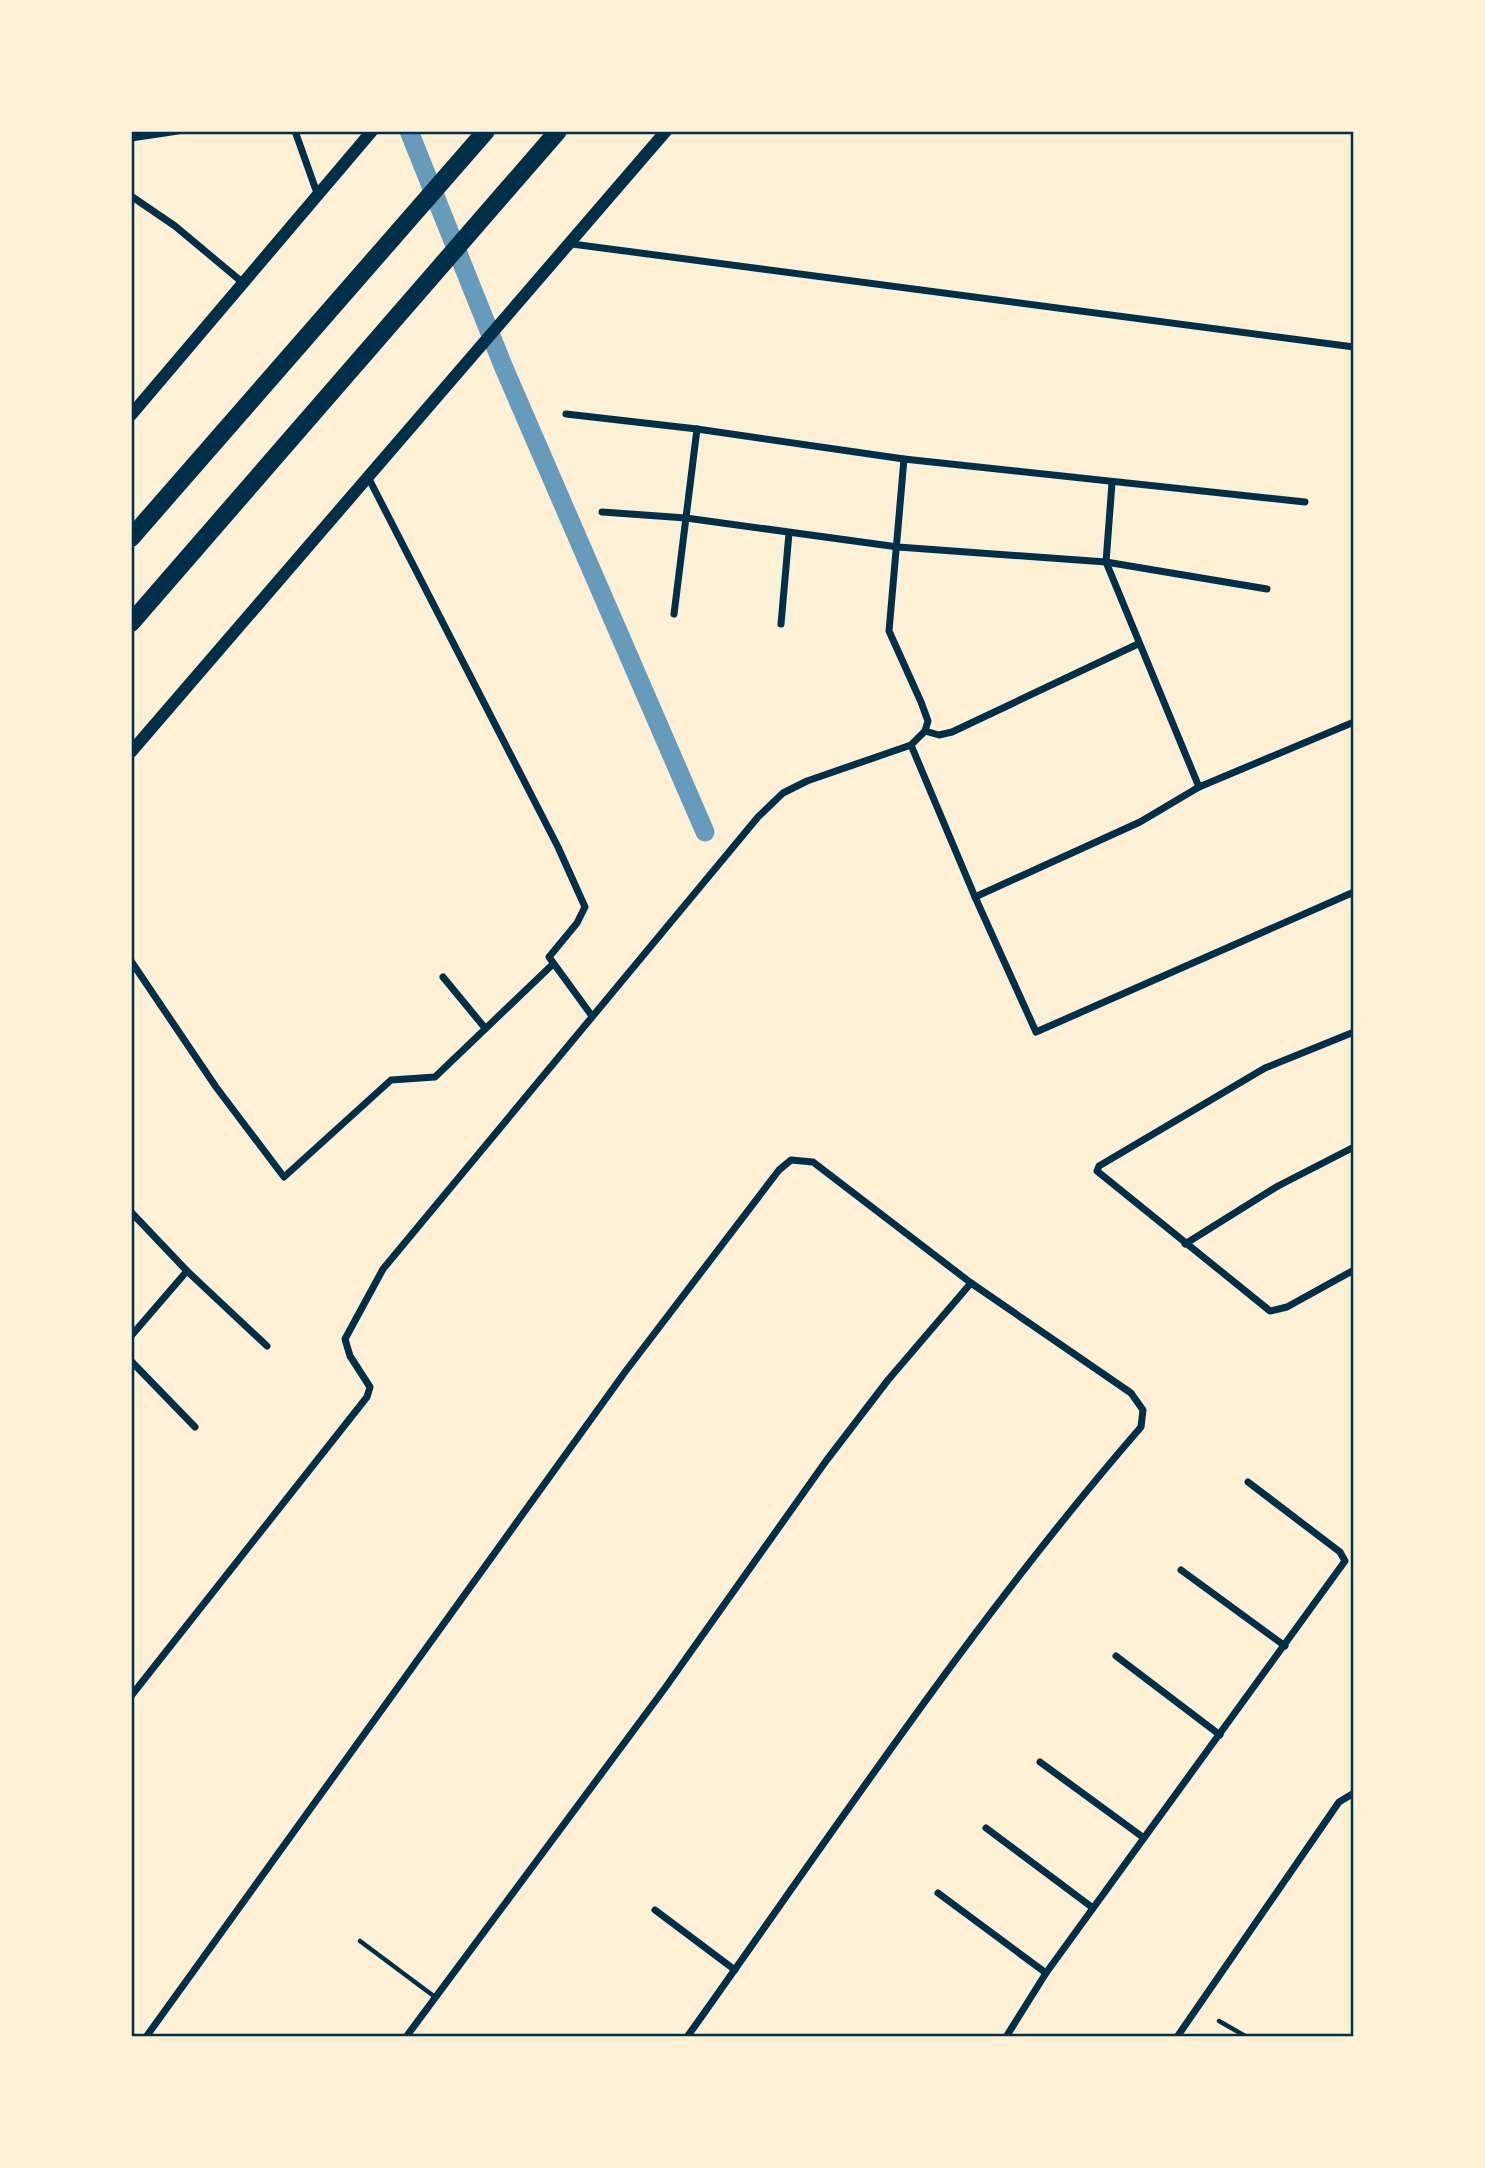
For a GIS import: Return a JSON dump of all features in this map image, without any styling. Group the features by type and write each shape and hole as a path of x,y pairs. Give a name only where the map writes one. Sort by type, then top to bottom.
{"highway":[{"path":"131,538 486,131"},
{"path":"131,623 558,131"}],"main road":[{"path":"131,415 372,131"},
{"path":"131,752 572,244 666,131"}],"street":[{"path":"131,138 178,131"},
{"path":"295,131 317,193"},
{"path":"131,196 175,226 242,282"},
{"path":"572,244 1354,346"},
{"path":"566,414 697,429 904,460 1305,502"},
{"path":"674,614 697,429"},
{"path":"131,1696 367,1397 370,1387 351,1356 345,1339 383,1269 732,846 783,793 807,781 911,745 925,731 928,722 889,631 904,460"},
{"path":"367,477 558,847 585,907 578,923 549,957 552,965 592,1016"},
{"path":"1112,483 1106,562 1199,787"},
{"path":"602,512 686,518 898,547 1106,562 1266,589"},
{"path":"781,624 789,533"},
{"path":"925,731 939,735 952,732 1138,644"},
{"path":"975,897 1140,822 1199,787 1354,722"},
{"path":"911,745 1036,1032 1354,892"},
{"path":"131,961 216,1087 284,1177 391,1080 435,1077 552,965"},
{"path":"443,976 485,1028"},
{"path":"1354,1032 1265,1068 1099,1166 1098,1174 1270,1311 1287,1307 1354,1270"},
{"path":"1185,1244 1278,1186 1354,1147"},
{"path":"146,2037 625,1372 779,1170 791,1160 813,1162 971,1283 1131,1393 1143,1410 1141,1427 1059,1522 687,2037"},
{"path":"131,1212 187,1271 267,1346"},
{"path":"131,1336 187,1271"},
{"path":"406,2037 665,1688 826,1461 888,1380 971,1283"},
{"path":"131,1361 195,1427"},
{"path":"1006,2037 1045,1973 1345,1561 1340,1552 1248,1482"},
{"path":"1181,1570 1285,1646"},
{"path":"1116,1656 1220,1735"},
{"path":"1040,1762 1144,1838"},
{"path":"1177,2037 1339,1802 1354,1793"},
{"path":"986,1828 1093,1908"},
{"path":"938,1893 1045,1973"},
{"path":"655,1910 734,1970"}],"lane":[{"path":"360,1941 435,1997"},
{"path":"1219,2021 1247,2037"}],"waterway":[{"path":"409,131 504,368 705,832"}]}
